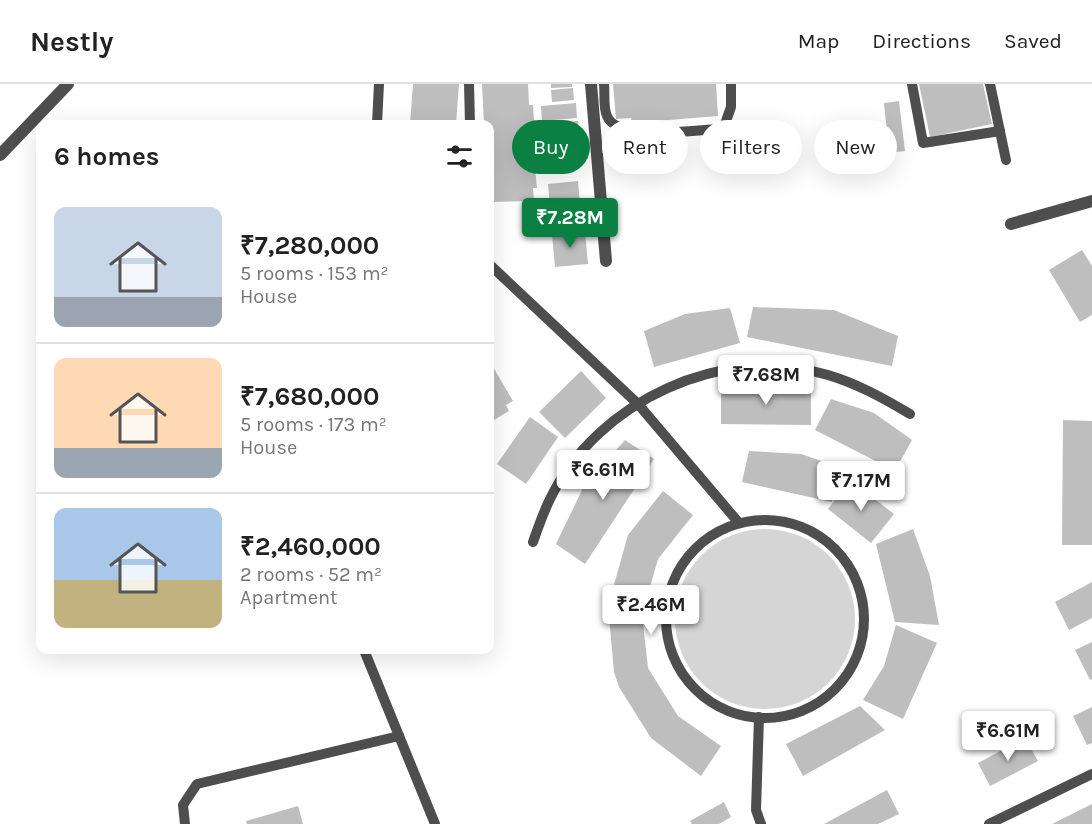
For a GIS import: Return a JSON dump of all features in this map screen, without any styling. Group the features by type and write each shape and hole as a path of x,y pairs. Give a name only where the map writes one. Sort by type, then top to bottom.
{"street":[{"path":"2,147 68,84"},
{"path":"591,84 606,261"},
{"path":"1011,224 1092,201"}],"lane":[{"path":"377,120 379,84"},
{"path":"469,84 470,120"},
{"path":"604,84 606,116 614,126 630,132 718,129 726,124 731,107 731,84"},
{"path":"912,84 923,143 1000,131"},
{"path":"990,84 1006,160"},
{"path":"494,269 638,404 739,524"},
{"path":"533,542 550,498 575,459 607,426 638,404 688,380 733,369 780,367 826,374 870,390 910,414"},
{"path":"758,519 786,521 812,531 835,548 852,571 862,598 864,626 858,654 844,678 825,699 800,712 772,718 744,716 718,706 695,689 678,666 668,639 668,602 672,584 686,559 706,539 739,524 758,519"},
{"path":"366,654 435,824"},
{"path":"759,717 756,810 761,824"},
{"path":"185,824 183,805 197,784 399,736"},
{"path":"989,824 1092,774"}],"shaded area":[{"path":"765,529 783,530 800,536 829,555 848,584 854,601 854,637 848,654 829,683 800,702 783,708 765,709 747,708 730,702 701,683 682,654 676,637 675,619 676,601 682,584 701,555 730,536 747,530"}],"building":[{"path":"413,84 459,84 456,120 410,120"},
{"path":"482,84 528,84 529,105 533,105 534,120 512,120 512,174 536,174 537,188 533,188 534,201 494,202 494,120 484,120"},
{"path":"551,84 572,84 572,87 551,88"},
{"path":"613,84 716,84 718,116 669,120 616,119"},
{"path":"919,84 983,84 992,124 930,137"},
{"path":"573,88 574,100 552,102 551,90"},
{"path":"899,101 905,151 897,152 897,120 886,120 884,103"},
{"path":"576,103 577,118 542,120 541,106"},
{"path":"578,181 580,205 550,207 548,184"},
{"path":"591,208 593,229 553,232 551,211"},
{"path":"585,232 588,264 555,267 552,234"},
{"path":"1082,250 1092,266 1092,315 1080,322 1049,270"},
{"path":"753,307 834,310 898,336 892,366 747,337"},
{"path":"730,308 740,343 654,367 644,331 685,314"},
{"path":"494,369 513,401 506,405 509,411 494,420"},
{"path":"581,371 606,398 565,438 539,412"},
{"path":"766,386 811,389 811,425 721,424 721,389"},
{"path":"831,399 874,413 912,440 895,471 815,430"},
{"path":"530,417 558,437 526,484 497,464"},
{"path":"1063,420 1092,421 1092,545 1062,545"},
{"path":"625,440 654,459 585,564 556,544 584,486"},
{"path":"749,451 801,454 839,467 832,502 742,482"},
{"path":"850,480 894,514 871,543 828,509"},
{"path":"663,491 693,515 658,559 642,615 648,668 678,716 721,746 701,776 651,738 619,687 614,672 608,606 628,535"},
{"path":"913,529 930,576 939,625 895,622 876,544"},
{"path":"1092,582 1092,618 1069,630 1055,602"},
{"path":"896,625 937,643 903,719 863,700 884,666"},
{"path":"1092,642 1092,679 1090,680 1075,650"},
{"path":"860,706 885,730 803,776 786,744"},
{"path":"1092,707 1092,743 1087,745 1073,716"},
{"path":"1025,738 1038,761 990,786 978,763"},
{"path":"887,790 899,814 878,824 824,824"},
{"path":"724,802 731,817 719,824 692,824 690,821"},
{"path":"1092,804 1092,824 1052,824"},
{"path":"298,806 303,824 247,824 246,821"}]}
